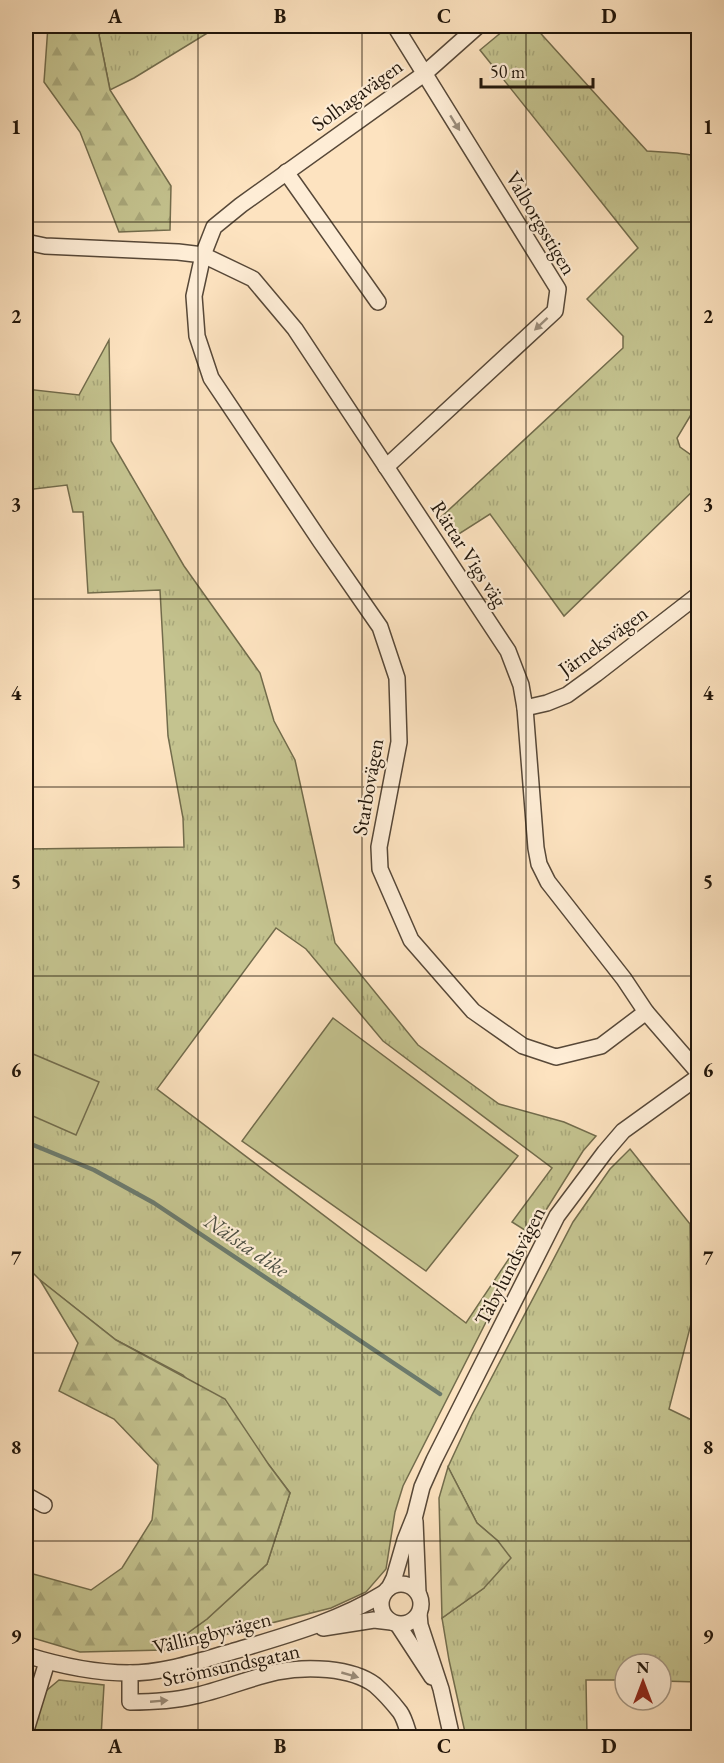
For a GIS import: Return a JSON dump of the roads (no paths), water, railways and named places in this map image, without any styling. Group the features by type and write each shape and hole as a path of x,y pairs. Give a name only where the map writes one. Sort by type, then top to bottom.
{"street":[{"name":"Valborgsstigen","path":"387,467 555,311 558,289 395,26"},
{"name":"Solhagavägen","path":"203,255 214,227 286,172 424,74 478,26"},
{"path":"286,172 378,302"},
{"name":"Rättar Vigs väg","path":"26,242 45,246 203,255 253,279 295,329 508,651 521,685 525,708 536,848 539,864 548,882 624,979 646,1012 699,1072"},
{"name":"Starbovägen","path":"203,255 194,296 197,336 211,378 381,627 394,668 397,678 399,742 379,847 381,869 411,940 473,1011 523,1046 556,1057 602,1046 646,1012"},
{"name":"Järneksvägen","path":"525,708 567,695 699,595"},
{"name":"Täbylundsvägen","path":"386,1590 394,1578 422,1487 434,1460 557,1216 623,1131 699,1077"},
{"path":"26,1494 44,1505"},
{"name":"Täbylundsvägen","path":"415,1515 418,1593"},
{"path":"441,1689 394,1623 382,1612 381,1605 386,1590 401,1584 407,1585 418,1593 421,1604 420,1625 441,1689 452,1737"},
{"name":"Vällingbyvägen","path":"303,1631 369,1602 386,1590"},
{"path":"394,1623 412,1622 419,1614"},
{"name":"Vällingbyvägen","path":"26,1655 47,1662 130,1673 172,1668 303,1631 374,1620 394,1623"},
{"path":"26,1730 47,1662"},
{"name":"Strömsundsgatan","path":"130,1673 130,1702 159,1702 195,1696 276,1672 297,1669 323,1669 350,1674 376,1686 401,1713 410,1737"}],"waterway":[{"name":"Nälsta dike","path":"26,1142 94,1170 154,1203 440,1394"}]}
